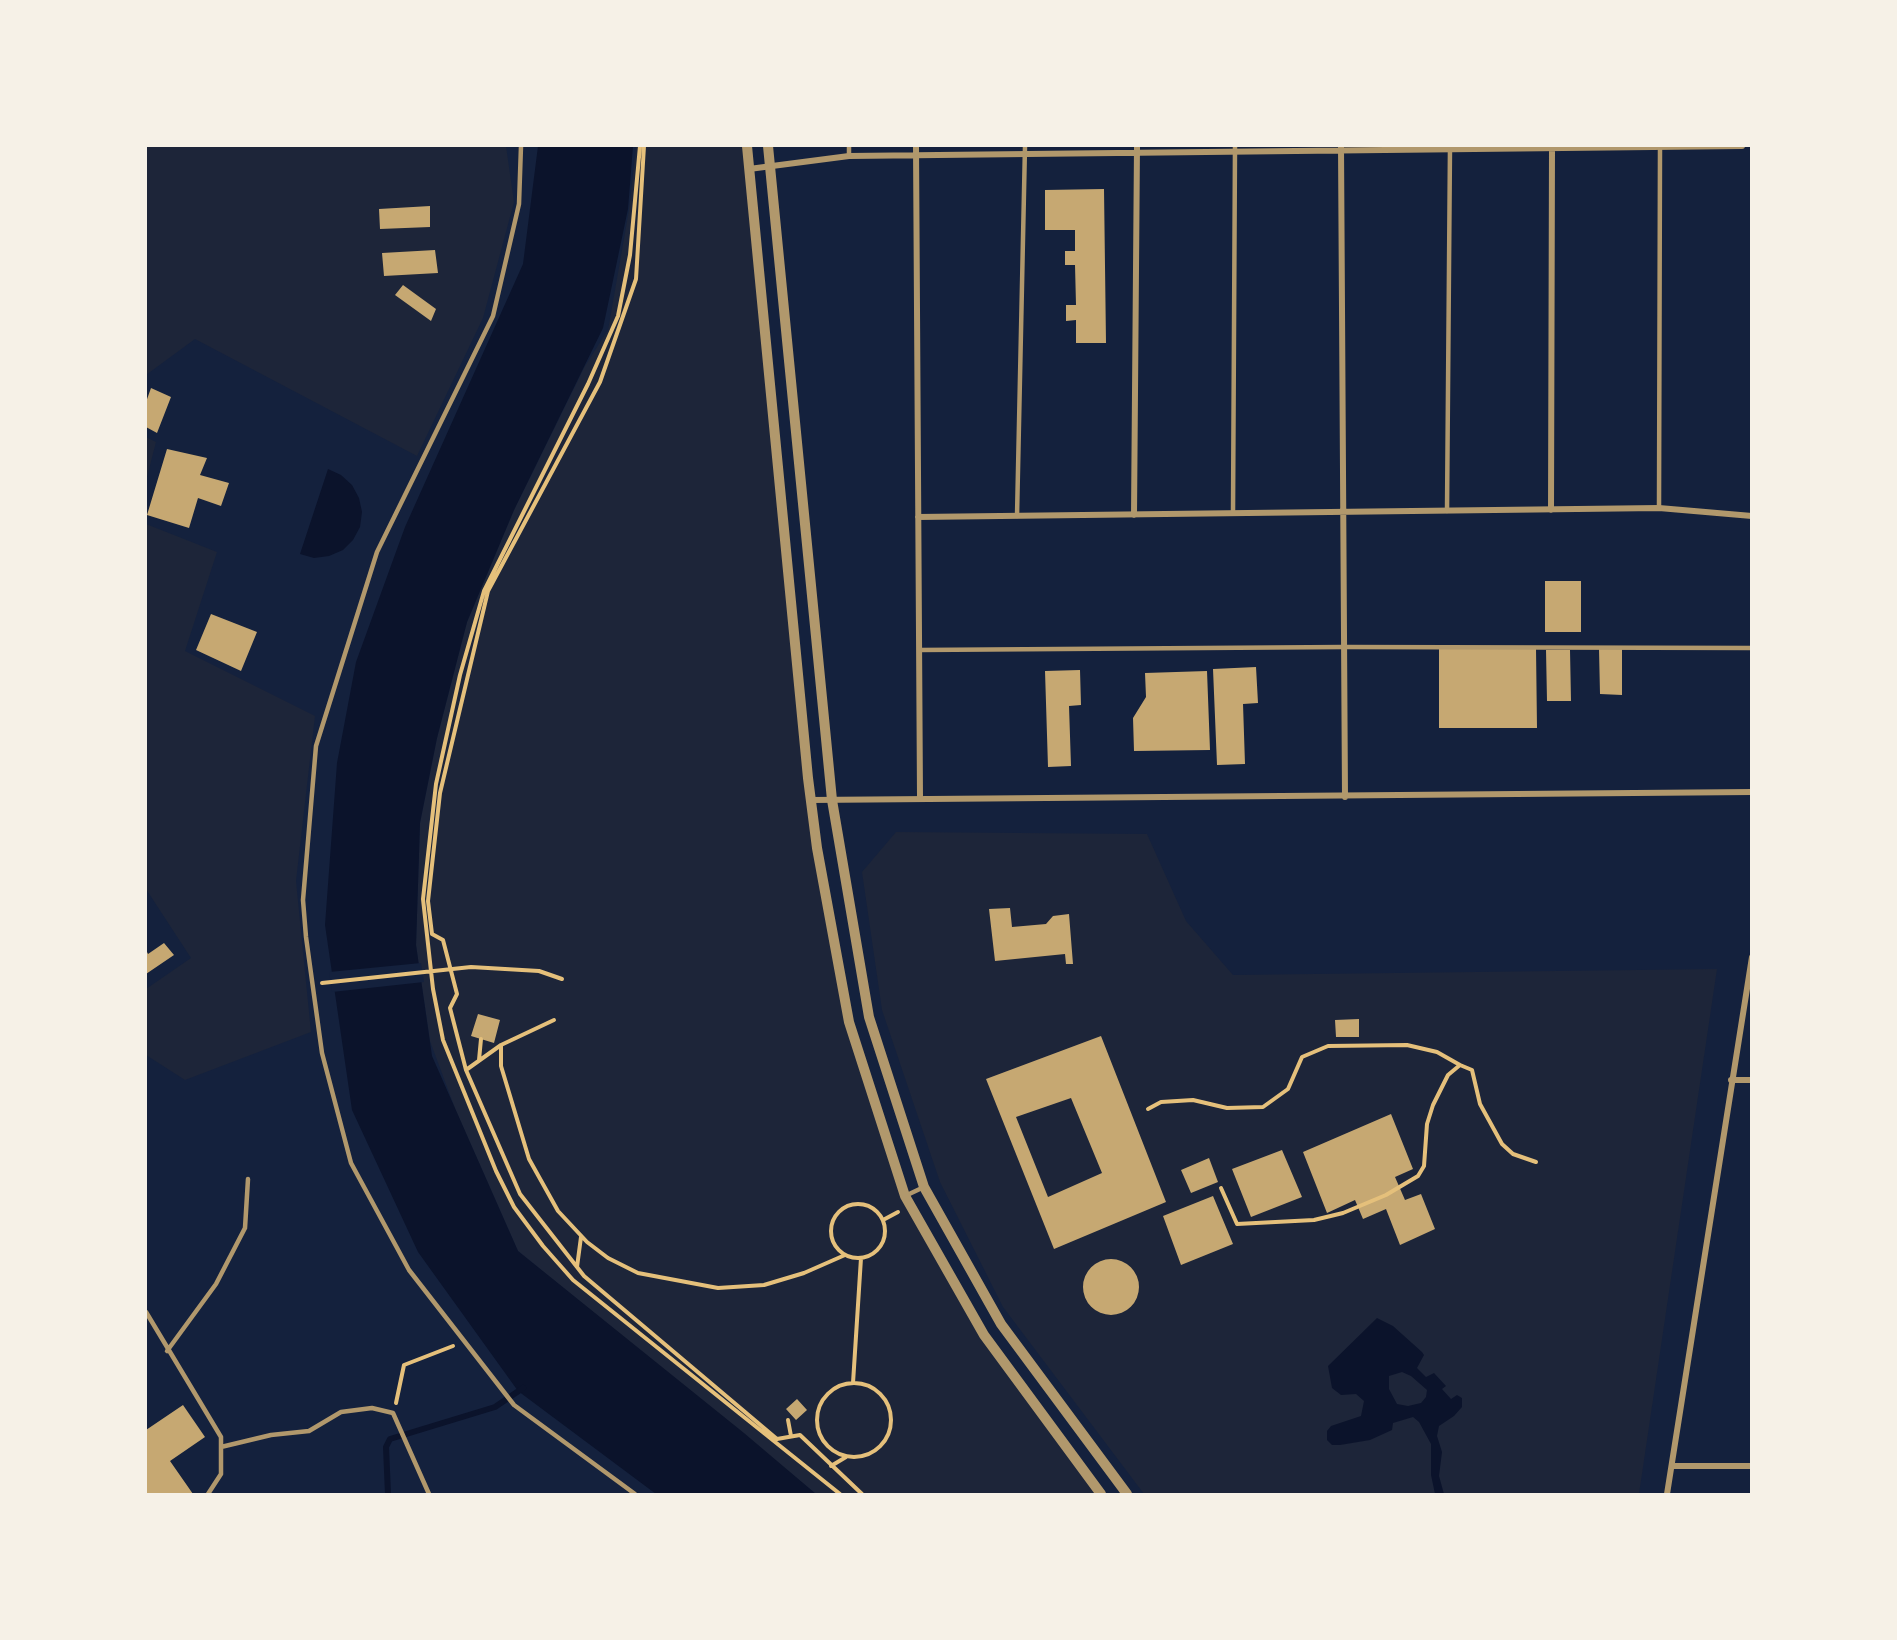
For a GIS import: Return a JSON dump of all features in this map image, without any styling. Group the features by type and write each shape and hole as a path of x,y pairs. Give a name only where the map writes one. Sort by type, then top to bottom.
{"street":[{"path":"747,146 811,800 849,1022 905,1196 984,1335 1101,1494"},
{"path":"768,146 832,800 869,1017 924,1187 1001,1324 1127,1494"},
{"path":"916,146 920,798"},
{"path":"1134,515 1137,146"},
{"path":"749,169 849,156 1137,154 1235,149 1742,146"},
{"path":"1551,510 1552,147"},
{"path":"1341,148 1346,797"},
{"path":"918,517 1659,508 1752,516"},
{"path":"811,800 1752,792"},
{"path":"1668,1494 1752,957"},
{"path":"1731,1080 1752,1080"},
{"path":"1672,1467 1752,1466"}],"lane":[{"path":"521,146 519,204 493,316 377,552 316,746 303,900 314,1012 321,1053 351,1163 409,1270 514,1405 635,1494"},
{"path":"849,146 849,156"},
{"path":"1017,516 1025,146"},
{"path":"1659,508 1660,147"},
{"path":"1447,511 1450,148"},
{"path":"1233,513 1235,149"},
{"path":"919,650 1344,647 1752,648"},
{"path":"167,1351 216,1284 245,1228 248,1179"},
{"path":"905,1196 924,1187"},
{"path":"146,1312 167,1351 221,1437 221,1474 207,1494"},
{"path":"221,1448 271,1435 309,1431 341,1412 372,1408 393,1413 429,1494"}],"path":[{"path":"642,146 636,279 600,382 488,591 440,793 428,901 432,934 443,940 457,994 450,1008 466,1070 520,1194 584,1276 777,1438 800,1435 862,1494"},
{"path":"642,146 630,255 618,316 588,384 484,591 460,675 436,784 423,899 433,988 443,1040 496,1171 514,1207 543,1246 573,1280 840,1494"},
{"path":"329,983 471,967 539,971 562,979"},
{"path":"466,1070 501,1045 554,1020"},
{"path":"478,1061 481,1039"},
{"path":"501,1045 501,1066 529,1159 558,1211 581,1236 608,1258 638,1273 718,1288 764,1285 804,1273 845,1255 861,1258 877,1251 882,1245 885,1228 878,1213 864,1204 847,1206 835,1218 832,1226 834,1243 845,1255"},
{"path":"1148,1109 1161,1102 1192,1100 1227,1108 1263,1107 1288,1089 1302,1057 1329,1046 1407,1045 1437,1052 1472,1070 1480,1104 1502,1144 1513,1154 1536,1162"},
{"path":"1221,1188 1237,1224 1314,1220 1343,1214 1386,1195 1418,1176 1424,1166 1426,1124 1432,1105 1444,1082 1460,1065"},
{"path":"577,1267 581,1236"},
{"path":"853,1383 861,1258"},
{"path":"393,1413 404,1365 463,1342"},
{"path":"831,1466 846,1457 864,1456 877,1449 885,1440 891,1425 890,1415 878,1392 870,1387 853,1383 831,1391 818,1411 818,1428 821,1438 829,1448 846,1457"},
{"path":"788,1420 791,1436"}],"shaded area":[{"path":"146,146 506,146 514,202 483,318 417,456 195,339 146,375"},
{"path":"538,146 633,146 628,209 603,328 514,510 467,622 437,738 420,823 416,945 432,1056 518,1251 816,1494 656,1494 518,1391 418,1252 352,1110 325,925 337,763 356,662 405,527 523,264"},
{"path":"636,146 745,146 808,778 858,1049 905,1196 962,1296 1102,1494 816,1494 518,1251 456,1111 430,1041 416,945 420,823 437,738 467,622 514,510 585,366 608,330 629,210"},
{"path":"146,437 156,442 146,481"},
{"path":"328,469 341,475 352,485 359,498 362,512 360,527 353,540 343,550 329,556 314,558 300,554"},
{"path":"146,524 217,552 185,651 315,716 296,881 311,1032 185,1080 146,1055 146,989 191,958 146,889"},
{"path":"896,832 1147,834 1186,921 1233,975 1717,969 1639,1494 1144,1494 1003,1307 940,1182 882,1010 862,872"},
{"path":"1377,1318 1393,1326 1422,1352 1424,1355 1417,1368 1426,1377 1434,1373 1446,1386 1442,1389 1451,1399 1457,1395 1462,1398 1462,1407 1454,1416 1439,1426 1437,1436 1442,1452 1439,1476 1444,1494 1435,1494 1431,1475 1431,1444 1419,1422 1413,1417 1393,1423 1392,1430 1370,1440 1332,1445 1327,1440 1327,1431 1331,1426 1361,1416 1364,1401 1356,1394 1341,1395 1332,1388 1328,1366","holes":["1402,1372 1411,1376 1427,1390 1426,1397 1421,1403 1408,1406 1397,1404 1389,1389 1389,1376"]}],"pier":[{"path":"421,963 424,982 332,992 329,972"}],"building":[{"path":"1104,189 1106,343 1076,343 1076,320 1066,321 1066,305 1076,305 1075,265 1065,265 1065,251 1075,251 1075,230 1045,230 1045,190"},
{"path":"430,206 430,227 380,229 379,209"},
{"path":"435,250 438,273 384,276 382,253"},
{"path":"403,285 436,309 431,321 395,295"},
{"path":"151,388 171,397 157,433 146,427 146,402"},
{"path":"167,449 207,458 200,475 229,483 221,506 198,498 189,528 147,515"},
{"path":"1545,581 1581,581 1581,632 1545,632"},
{"path":"211,614 257,632 241,671 196,650"},
{"path":"1439,648 1536,648 1537,728 1439,728"},
{"path":"1599,649 1622,649 1622,695 1600,694"},
{"path":"1546,650 1570,650 1571,701 1547,701"},
{"path":"1256,667 1258,703 1243,704 1245,764 1217,765 1213,669"},
{"path":"1080,670 1081,705 1069,706 1071,766 1048,767 1045,671"},
{"path":"1207,671 1210,750 1134,751 1133,718 1146,697 1145,673"},
{"path":"1010,908 1012,927 1046,924 1053,916 1069,914 1073,964 1066,964 1065,954 995,961 989,909"},
{"path":"164,943 174,955 146,974 146,950 148,954"},
{"path":"478,1014 500,1020 494,1043 471,1036"},
{"path":"1359,1019 1359,1037 1336,1037 1335,1020"},
{"path":"1101,1036 1166,1202 1054,1249 986,1079","holes":["1071,1098 1102,1173 1048,1197 1016,1117"]},
{"path":"1391,1114 1413,1169 1395,1177 1405,1200 1421,1194 1435,1229 1400,1245 1386,1209 1363,1219 1355,1200 1327,1213 1303,1152"},
{"path":"1282,1150 1302,1197 1251,1217 1232,1169"},
{"path":"1209,1158 1218,1182 1191,1193 1181,1170"},
{"path":"1213,1196 1233,1244 1181,1265 1163,1216"},
{"path":"1106,1259 1116,1259 1131,1267 1137,1276 1139,1287 1137,1298 1131,1307 1116,1315 1106,1315 1095,1310 1088,1303 1083,1292 1083,1282 1088,1271 1095,1264"},
{"path":"797,1399 807,1410 796,1420 786,1409"},
{"path":"183,1405 205,1437 170,1461 193,1494 146,1494 146,1430"}],"waterway":[{"path":"388,1494 386,1447 390,1439 495,1407 523,1388"}]}
